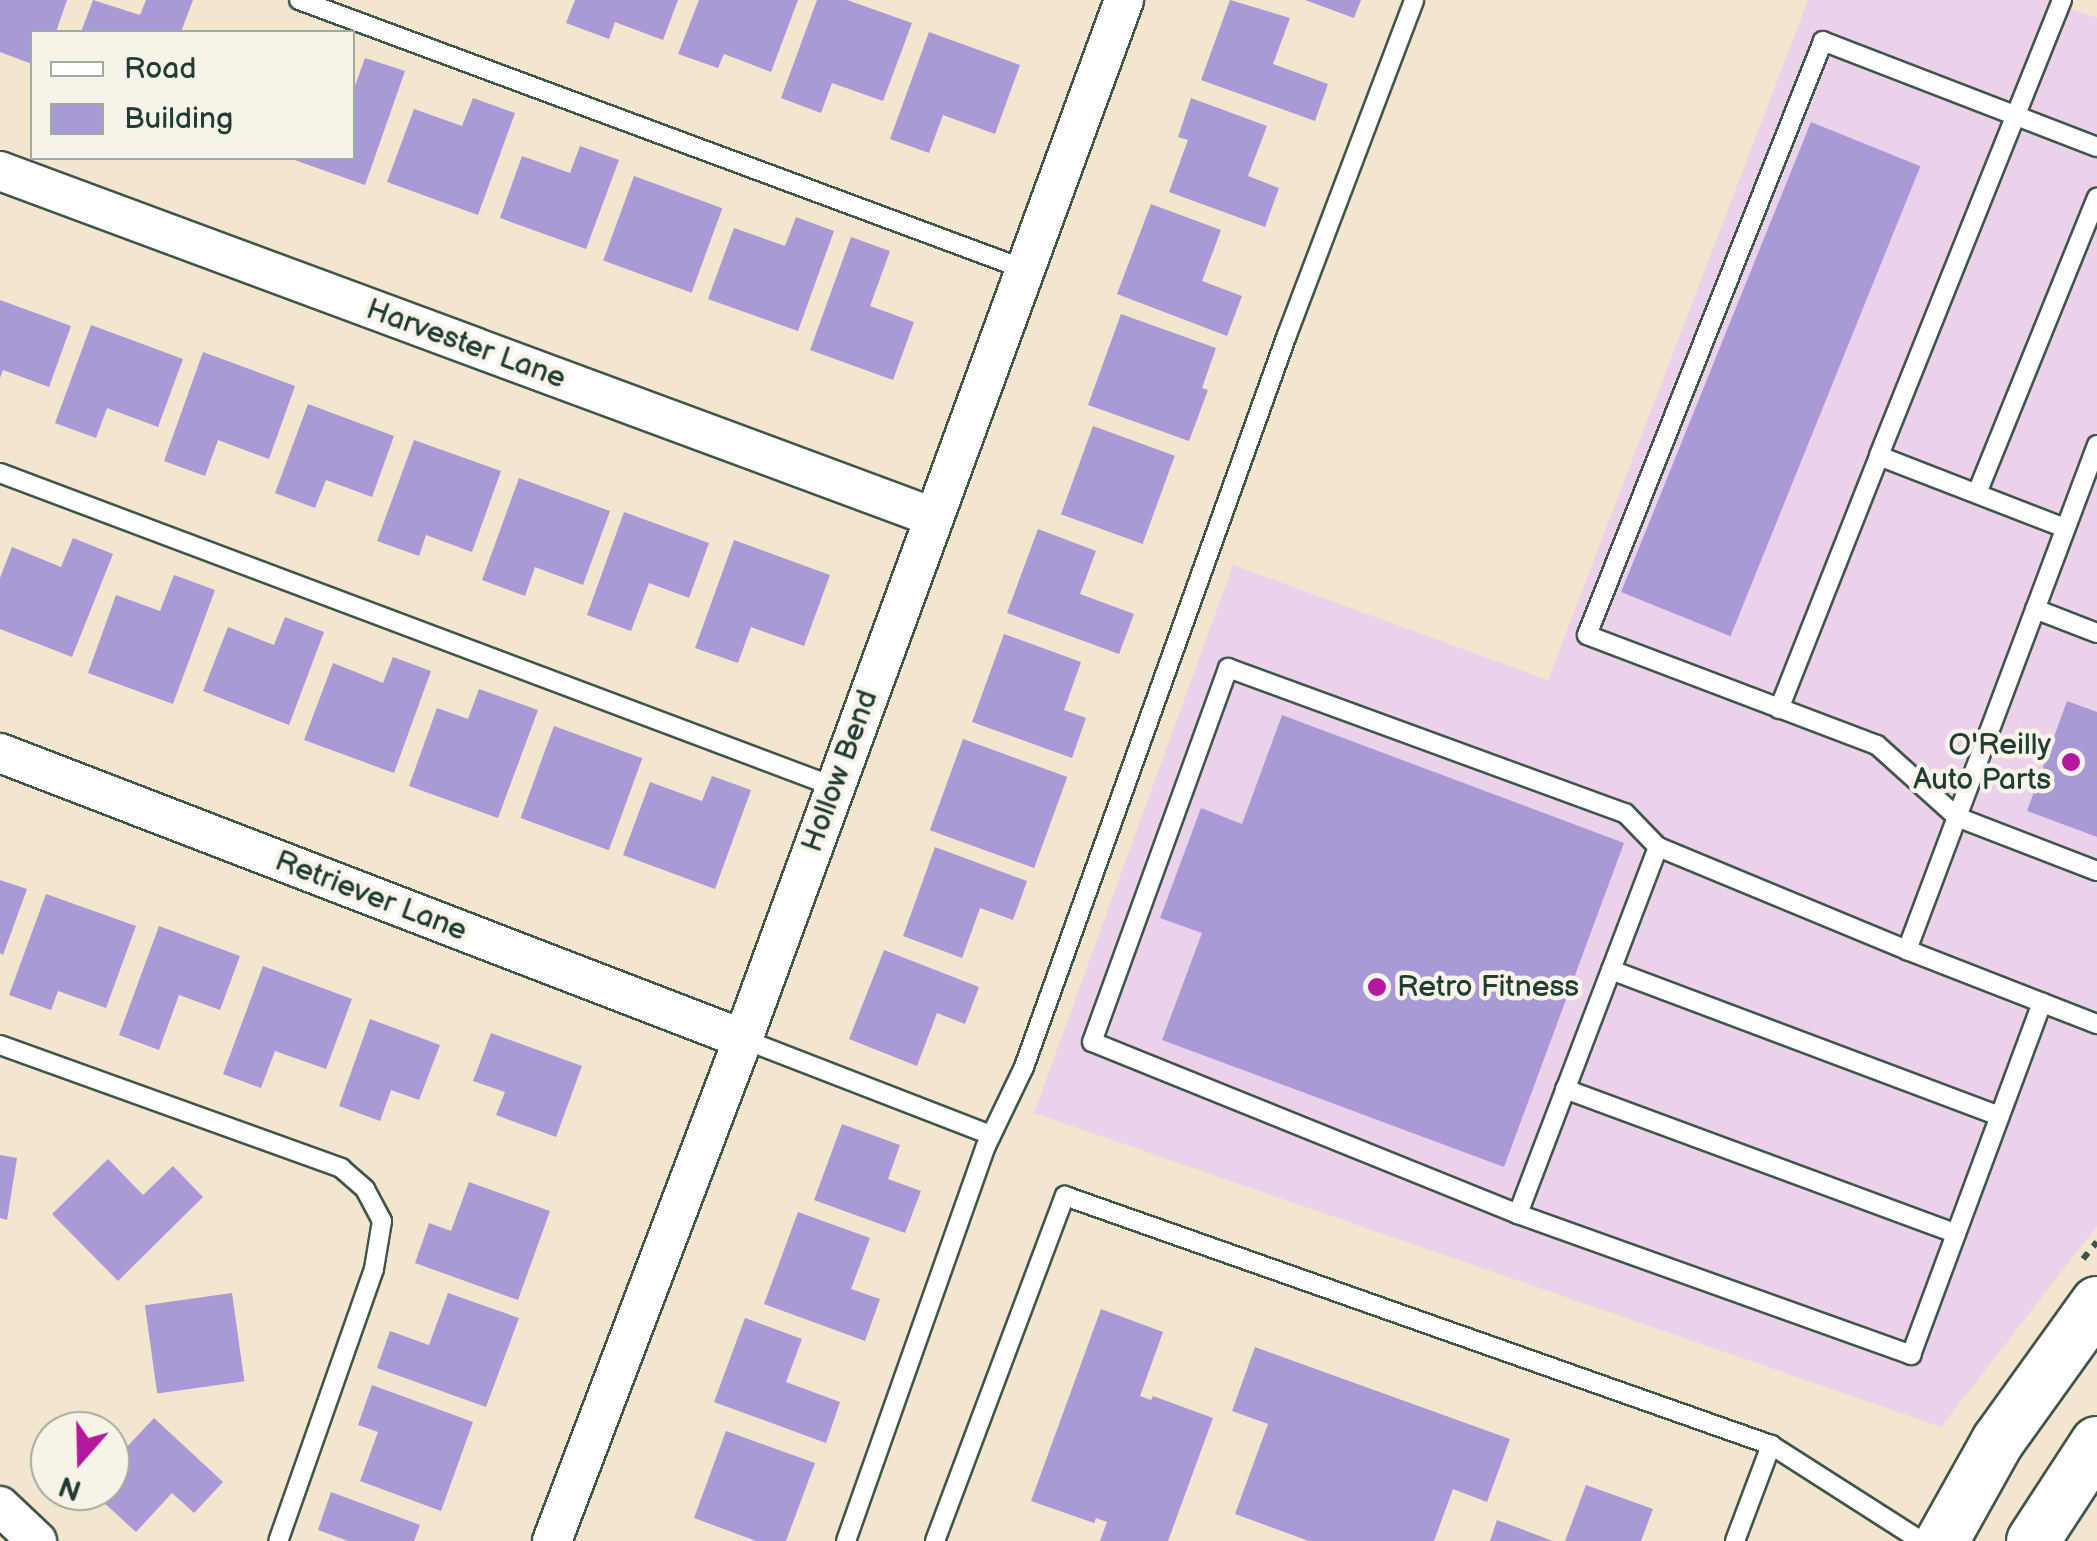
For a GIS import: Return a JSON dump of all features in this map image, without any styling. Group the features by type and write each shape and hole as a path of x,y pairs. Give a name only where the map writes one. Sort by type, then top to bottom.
{"main road":[{"path":"1942,1541 1998,1441 2097,1304"},
{"path":"2033,1541 2097,1443"}],"street":[{"name":"Hollow Bend","path":"552,1541 743,1039 1124,0"},
{"name":"Harvester Lane","path":"0,171 933,517"},
{"name":"Retriever Lane","path":"0,753 743,1039"},
{"path":"0,1506 37,1541"}],"lane":[{"path":"298,0 1024,269"},
{"path":"846,1541 992,1136 1024,1067 1286,334 1414,0"},
{"path":"1779,709 2062,0"},
{"path":"2097,147 1823,40 1587,635 1877,746 1956,817 2097,871"},
{"path":"1977,493 2097,197"},
{"path":"1907,950 2097,444"},
{"path":"1878,456 2066,528"},
{"path":"0,473 835,786"},
{"path":"2036,608 2097,633"},
{"path":"2042,1003 1911,1355 1518,1214 1092,1042 1228,668 1625,813 1658,847 2097,1024"},
{"path":"1518,1214 1658,847"},
{"path":"1611,970 2000,1116"},
{"path":"743,1039 992,1136"},
{"path":"0,1046 341,1168 365,1188 382,1221 374,1269 278,1541"},
{"path":"1566,1089 1956,1234"},
{"path":"956,1541 936,1538 1065,1196 1771,1446 1921,1541"},
{"path":"1735,1541 1771,1446"}],"shaded area":[{"path":"1808,0 2047,0 2097,18 2097,1226 1941,1427 1034,1113 1233,565 1548,680"}],"building":[{"path":"0,0 67,0 57,30 30,30 30,63 0,52"},
{"path":"93,0 140,15 146,0 193,0 182,30 82,30"},
{"path":"575,0 678,0 663,40 615,22 609,39 566,23"},
{"path":"699,0 798,0 771,72 724,54 718,68 678,54"},
{"path":"817,0 847,0 912,23 883,101 832,83 821,113 781,98"},
{"path":"1230,0 1290,18 1273,64 1328,84 1315,121 1201,80"},
{"path":"1305,0 1361,0 1354,18"},
{"path":"929,32 1020,65 995,134 943,115 929,153 890,139"},
{"path":"365,58 405,71 365,185 295,160 355,160 355,86"},
{"path":"473,98 515,113 478,215 387,182 414,109 462,126"},
{"path":"1191,98 1267,126 1248,176 1279,188 1265,227 1169,192 1188,140 1178,137"},
{"path":"1811,122 1920,166 1730,636 1621,592"},
{"path":"580,146 619,160 586,249 500,218 522,156 570,173"},
{"path":"634,176 722,208 692,293 603,261"},
{"path":"1151,204 1221,230 1202,281 1242,296 1227,336 1117,294"},
{"path":"796,217 834,231 798,331 708,299 734,228 785,246"},
{"path":"851,237 890,251 870,306 914,322 893,380 810,350"},
{"path":"0,300 71,326 49,387 3,370 0,378"},
{"path":"1121,314 1216,348 1202,388 1208,390 1189,441 1088,405"},
{"path":"91,325 183,359 158,427 107,408 96,438 55,423"},
{"path":"203,352 295,386 269,459 218,440 205,476 164,461"},
{"path":"308,404 394,436 372,497 326,480 315,508 275,493"},
{"path":"1093,426 1175,456 1143,544 1061,514"},
{"path":"414,440 501,471 472,552 426,535 419,556 377,541"},
{"path":"519,478 610,511 583,585 535,567 525,596 482,580"},
{"path":"624,512 709,543 689,598 649,583 631,631 587,615"},
{"path":"1038,529 1096,551 1080,594 1134,614 1119,654 1007,613"},
{"path":"73,538 113,554 72,657 0,629 0,578 12,547 61,567"},
{"path":"734,540 830,575 804,646 751,627 738,663 695,648"},
{"path":"174,575 215,590 173,704 88,673 116,595 160,611"},
{"path":"285,617 324,632 289,725 203,691 228,627 274,645"},
{"path":"1004,634 1081,662 1064,710 1086,718 1072,758 972,722"},
{"path":"393,657 431,671 394,773 304,740 333,663 383,683"},
{"path":"479,689 538,710 498,818 409,786 437,708 468,719"},
{"name":"O'Reilly Auto Parts","path":"2067,701 2097,712 2097,837 2027,811"},
{"name":"Retro Fitness","path":"1282,715 1624,843 1504,1167 1162,1040 1202,933 1160,918 1201,808 1242,824"},
{"path":"554,726 642,758 609,850 520,818"},
{"path":"963,739 1067,777 1034,868 930,830"},
{"path":"712,776 751,790 715,889 623,855 650,782 702,801"},
{"path":"935,847 1027,881 1013,920 980,908 962,958 903,936"},
{"path":"0,880 27,889 3,955 0,953"},
{"path":"46,894 136,926 106,1008 58,991 51,1010 9,995"},
{"path":"159,926 240,956 220,1010 179,995 159,1050 119,1035"},
{"path":"884,950 979,987 965,1024 937,1013 917,1066 849,1039"},
{"path":"263,966 352,999 326,1069 275,1051 261,1088 223,1074"},
{"path":"370,1019 440,1045 419,1100 391,1090 380,1121 339,1106"},
{"path":"491,1033 582,1066 556,1137 496,1115 505,1092 473,1081"},
{"path":"842,1124 900,1145 888,1179 921,1191 905,1233 814,1200"},
{"path":"0,1155 17,1158 7,1220 0,1218"},
{"path":"108,1159 143,1195 173,1166 203,1197 118,1281 52,1214"},
{"path":"469,1182 550,1211 518,1300 415,1263 429,1223 451,1231"},
{"path":"798,1212 870,1238 851,1289 880,1299 865,1341 764,1304"},
{"path":"232,1293 244,1381 157,1393 145,1305"},
{"path":"448,1293 519,1318 486,1407 377,1368 390,1331 429,1345"},
{"path":"1101,1309 1163,1332 1140,1396 1151,1400 1153,1396 1213,1418 1168,1541 1100,1541 1107,1522 1096,1518 1094,1523 1031,1501"},
{"path":"745,1318 802,1339 786,1382 840,1402 826,1443 714,1402"},
{"path":"1255,1347 1510,1439 1487,1502 1453,1489 1434,1541 1309,1541 1235,1514 1268,1424 1232,1411"},
{"path":"372,1385 473,1422 441,1511 360,1481 378,1432 358,1425"},
{"path":"154,1418 223,1482 194,1513 172,1493 136,1532 113,1511 130,1511 130,1444"},
{"path":"726,1431 815,1463 786,1541 756,1541 694,1518"},
{"path":"1586,1485 1653,1509 1641,1541 1565,1541"},
{"path":"331,1492 420,1525 414,1541 348,1541 318,1530"},
{"path":"1497,1520 1553,1541 1490,1541"}],"place":[{"name":"O'Reilly Auto Parts","path":"2071,762"},
{"name":"Retro Fitness","path":"1377,987"}]}
